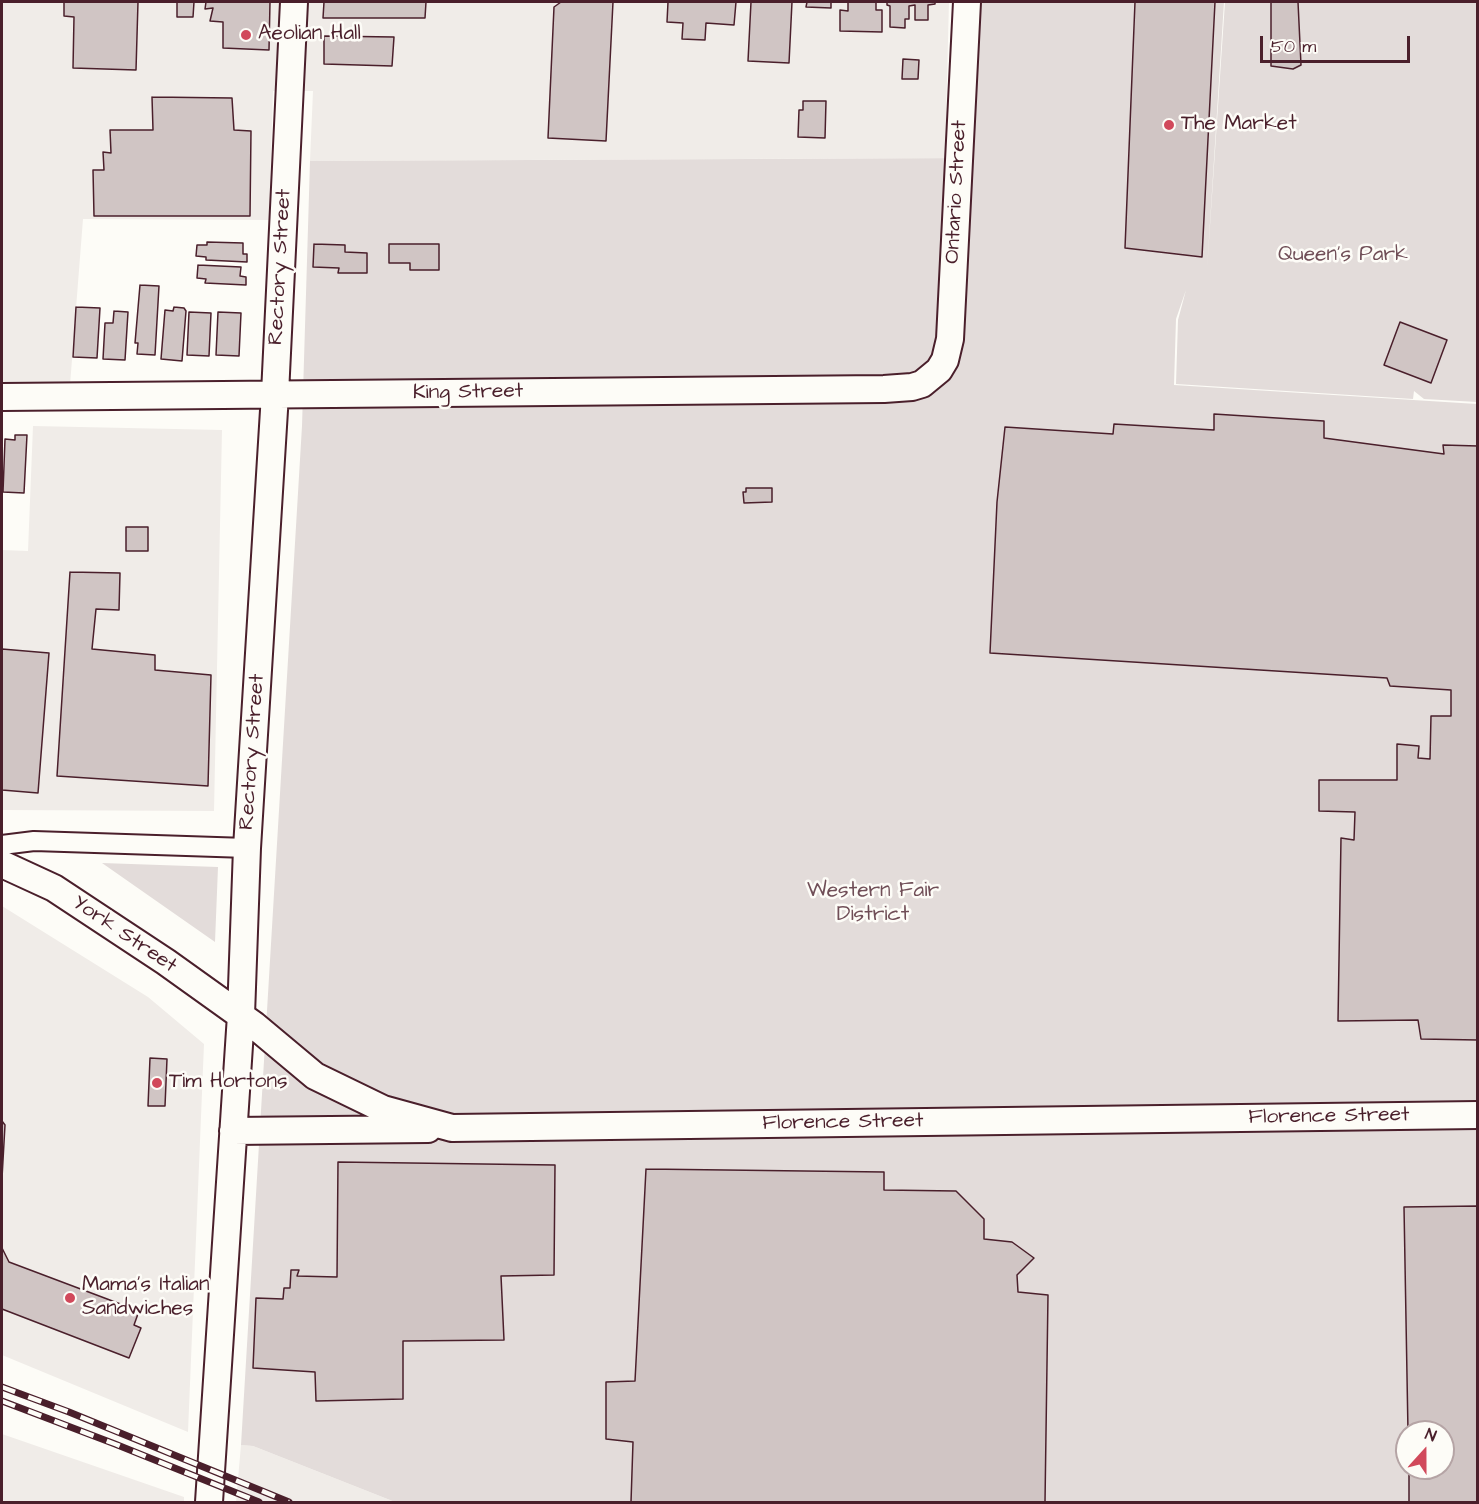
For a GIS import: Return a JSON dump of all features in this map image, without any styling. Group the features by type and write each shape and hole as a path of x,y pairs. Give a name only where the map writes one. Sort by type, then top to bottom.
{"street":[{"name":"Rectory Street","path":"209,1503 240,1015 247,848 294,2"},
{"name":"Ontario Street","path":"932,377 945,360 950,339 967,2"},
{"name":"King Street","path":"2,397 884,389 912,387 932,377"},
{"path":"2,845 34,841 247,848"},
{"name":"York Street","path":"2,864 54,888 166,962 240,1015"},
{"name":"Florence Street","path":"240,1015 315,1076 383,1109 452,1128 1478,1115"},
{"path":"233,1131 452,1128"}],"shaded area":[{"path":"2,2 949,2 945,158 310,161 313,91 273,91 269,220 83,219 70,385 2,386"},
{"path":"33,426 222,430 214,811 2,810 2,550 28,551"},
{"path":"2,906 148,997 204,1044 188,1432 2,1355"},
{"path":"2,1434 184,1497 184,1502 2,1502"},
{"path":"241,1445 253,1446 395,1502 236,1502"}],"green space":[{"name":"Western Fair District","path":"981,2 1224,2 1207,270 1225,2 1477,2 1477,402 1424,399 1414,391 1413,399 1176,384 1178,320 1186,290 1176,319 1174,385 1477,404 1477,1502 395,1502 253,1446 241,1445 302,426 310,161 972,158"},
{"path":"102,863 218,867 215,942"}],"building":[{"path":"64,2 138,2 136,70 73,68 74,17 64,16"},
{"path":"177,2 194,2 193,17 177,17"},
{"name":"Aeolian Hall","path":"206,2 270,2 269,50 223,48 223,22 210,21 213,8 205,9"},
{"path":"324,2 426,2 425,18 323,18"},
{"path":"561,2 613,2 606,141 548,138 554,7"},
{"path":"668,2 736,2 734,25 706,23 705,40 682,39 683,23 667,22"},
{"path":"751,2 792,2 789,63 748,61"},
{"path":"807,2 831,2 831,8 806,7"},
{"path":"848,2 876,2 876,10 882,10 882,32 840,31 840,10 848,11"},
{"path":"887,2 935,2 935,4 928,5 928,20 915,20 915,5 909,6 909,19 905,19 905,28 890,27 890,6"},
{"name":"The Market","path":"1135,2 1215,2 1202,257 1125,248"},
{"path":"1271,2 1298,2 1301,65 1293,69 1271,66"},
{"path":"324,36 394,37 392,66 324,64"},
{"path":"903,59 919,60 918,79 902,79"},
{"path":"152,97 232,98 234,130 251,131 250,216 94,216 93,170 104,170 103,152 111,153 110,130 153,130"},
{"path":"803,101 826,101 825,138 798,137 799,110 803,110"},
{"path":"207,242 243,243 243,254 247,254 247,262 206,260 206,257 196,256 197,245 207,245"},
{"path":"314,244 345,245 345,252 367,253 367,273 338,273 339,268 313,267"},
{"path":"389,244 439,244 439,270 410,270 410,263 389,263"},
{"path":"198,265 241,267 240,276 246,277 246,285 205,283 206,279 197,278"},
{"path":"140,285 159,286 155,355 137,354 138,343 135,343"},
{"path":"76,307 100,308 97,358 73,357"},
{"path":"174,307 184,308 186,311 182,361 161,359 165,310 173,311"},
{"path":"114,311 128,312 125,360 103,359 105,323 113,323"},
{"path":"189,312 211,313 209,356 187,355"},
{"path":"218,312 241,313 239,356 216,355"},
{"path":"1400,322 1447,340 1431,383 1384,365"},
{"path":"1214,414 1324,421 1324,438 1444,454 1443,445 1478,446 1478,1040 1421,1039 1418,1020 1338,1021 1341,838 1354,840 1355,812 1319,811 1319,780 1397,780 1397,744 1419,746 1418,758 1430,759 1431,716 1451,716 1451,690 1390,686 1387,678 990,653 997,502 1005,427 1113,434 1114,424 1214,430"},
{"path":"15,435 27,435 24,493 3,492 5,439 15,440"},
{"path":"746,488 772,488 772,502 744,503 743,492 746,492"},
{"path":"126,527 148,527 148,551 126,551"},
{"path":"70,572 120,573 119,610 96,609 92,649 155,655 155,670 211,675 208,786 57,776"},
{"path":"2,649 49,653 38,793 2,790"},
{"name":"Tim Hortons","path":"150,1058 167,1059 165,1106 148,1106"},
{"path":"2,1121 5,1125 2,1178"},
{"path":"338,1162 555,1165 554,1275 501,1276 504,1340 403,1341 403,1399 316,1401 315,1372 253,1368 256,1298 283,1299 284,1288 290,1288 291,1270 299,1270 297,1276 337,1277"},
{"path":"646,1169 884,1172 884,1190 956,1191 984,1219 984,1239 1012,1242 1034,1258 1017,1275 1018,1292 1048,1295 1045,1502 631,1502 633,1442 606,1439 606,1382 635,1381"},
{"path":"1478,1206 1478,1502 1409,1502 1409,1480 1455,1480 1455,1420 1408,1420 1404,1207"},
{"path":"2,1248 9,1262 139,1311 134,1325 141,1328 129,1358 2,1309"}],"railway":[{"path":"2,1387 289,1502"},
{"path":"2,1401 259,1502"}],"place":[{"name":"Aeolian Hall","path":"246,35"},
{"name":"The Market","path":"1169,125"},
{"name":"Tim Hortons","path":"157,1083"},
{"name":"Mama's Italian Sandwiches","path":"70,1298"}],"park label":[{"name":"Queen's Park","path":"1343,256"}]}
